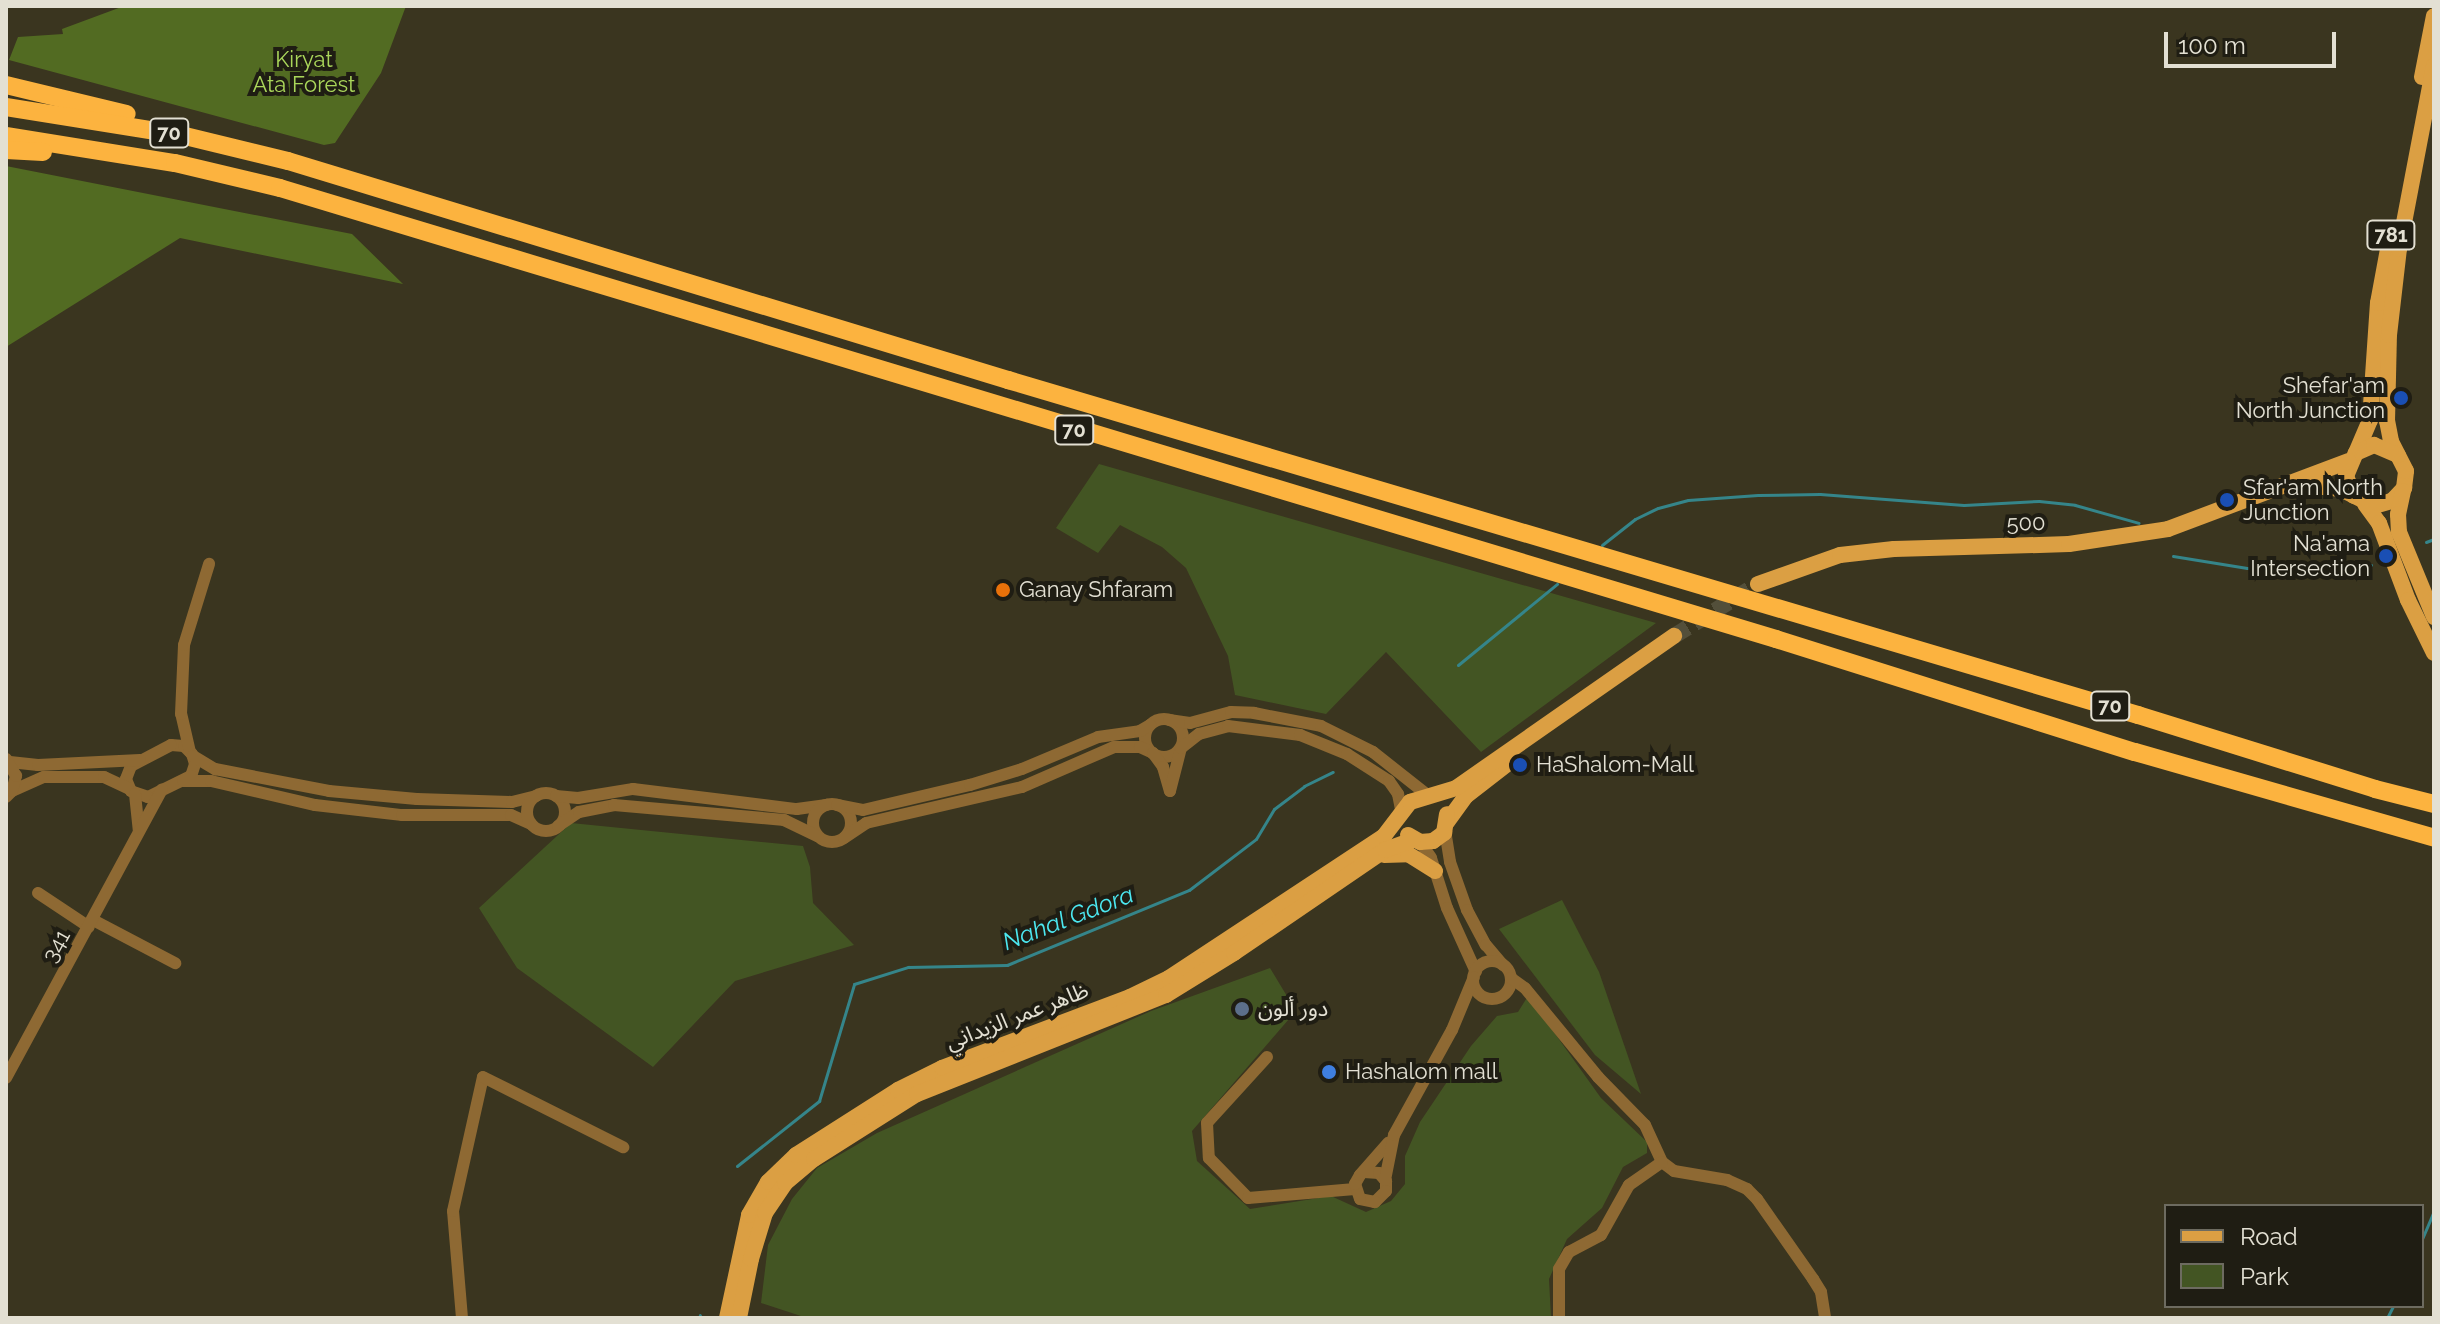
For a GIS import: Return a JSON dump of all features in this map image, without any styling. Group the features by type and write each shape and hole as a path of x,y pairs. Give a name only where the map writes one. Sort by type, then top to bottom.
{"highway":[{"path":"6,85 167,125 330,173"},
{"name":"70","path":"6,107 181,135 330,173 1008,380 2138,715 2375,789 2431,802"},
{"name":"70","path":"6,136 105,150 226,174 1761,634 2185,767 2434,838"},
{"path":"6,150 73,154 226,174"}],"main road":[{"name":"781","path":"2434,16 2378,303 2370,420 2353,457 2347,483 2379,523 2408,600 2434,653"},
{"name":"781","path":"2434,65 2391,309 2386,408 2391,441 2406,471 2398,514 2399,532 2434,617"},
{"path":"2353,457 2374,445 2384,446 2399,456"},
{"name":"500","path":"1758,584 1805,566 1852,554 1894,549 2069,544 2168,529 2292,484 2353,457"},
{"name":"500","path":"2292,484 2341,489 2360,500"},
{"path":"2360,500 2383,505 2404,488"},
{"path":"1602,686 1466,796 1433,841 1416,841 1404,829 1402,815 1410,802 1456,788 1602,686 1674,636"},
{"path":"1430,797 1445,810 1446,826"},
{"name":"ظاهر عمر الزيداني","path":"727,1318 749,1215 768,1182 796,1155 888,1095 942,1068 1130,997 1169,978 1384,836 1402,815"},
{"name":"ظاهر عمر الزيداني","path":"739,1318 751,1259 765,1213 785,1183 814,1159 917,1094 1166,995 1234,953 1374,857 1416,841"},
{"path":"1374,857 1408,854 1435,871"}],"street":[{"path":"8,796 44,777 104,777 148,797 193,773 192,754 181,714 184,645 209,564"},
{"path":"138,833 128,770 140,760 175,744 215,769 342,793 519,802 546,793 578,798 633,789 797,809 832,805 863,810 970,785 1022,769 1098,737 1140,731 1169,720 1190,723 1231,712 1254,713 1321,726 1373,752 1430,797"},
{"path":"164,749 181,714"},
{"path":"1150,725 1146,741 1163,767 1170,791 1181,748 1181,730 1169,720"},
{"path":"183,781 211,781 315,805 402,815 511,815 547,830 579,812 614,805 784,820 833,842 866,823 1022,787 1106,749 1132,746 1165,757 1199,734 1228,726 1279,730 1316,740 1378,771 1394,788 1402,815"},
{"path":"8,760 38,765 140,760"},
{"path":"8,760 16,776 8,796"},
{"name":"341","path":"6,1078 162,790"},
{"path":"531,824 527,809 536,796"},
{"path":"556,796 564,809 558,826"},
{"path":"817,836 813,827 815,815 832,805"},
{"path":"832,805 846,811 851,821 844,838"},
{"path":"1446,826 1450,862 1467,910 1486,945 1511,978 1525,988 1598,1077 1645,1125 1662,1162 1674,1171 1713,1176 1747,1189 1821,1292 1825,1318"},
{"path":"1416,841 1435,871 1475,975 1475,988 1487,999"},
{"path":"38,893 91,924 175,963"},
{"path":"1394,1135 1385,1180 1386,1191 1375,1202 1365,1202 1355,1189 1357,1179 1394,1135 1452,1030 1475,975 1487,962 1503,965"},
{"path":"1452,1030 1470,1010 1487,999 1505,995 1511,978"},
{"path":"1267,1057 1207,1123 1209,1158 1248,1198 1355,1189"},
{"path":"462,1318 453,1211 483,1077 623,1147"},
{"path":"1559,1318 1559,1269 1569,1252 1601,1235 1629,1185 1662,1162"},
{"path":"1364,1172 1379,1173 1385,1180"}],"green space":[{"name":"Kiryat Ata Forest","path":"124,6 406,6 381,73 335,143 324,145 9,60 18,37 63,34 62,29"},
{"path":"6,166 352,234 403,284 180,238 6,347"},
{"path":"1099,464 1656,623 1481,752 1386,652 1326,714 1235,695 1228,656 1186,568 1162,547 1120,525 1098,553 1056,528"},
{"path":"571,823 803,846 810,867 813,903 854,945 735,981 653,1067 517,968 479,908"},
{"path":"1562,900 1599,972 1641,1094 1595,1055 1499,929"},
{"path":"1270,968 1296,1011 1192,1131 1197,1161 1250,1209 1331,1196 1366,1212 1391,1201 1405,1184 1405,1156 1420,1122 1471,1046 1497,1016 1518,1012 1528,996 1601,1098 1647,1142 1647,1153 1623,1167 1602,1208 1567,1239 1549,1279 1551,1318 807,1318 761,1303 768,1245 792,1199 817,1168 877,1133 1151,1011"}],"waterway":[{"path":"1602,545 1635,519 1658,508 1688,500 1758,495 1820,494 1964,505 2039,501 2075,505 2139,523"},
{"name":"Nahal Gdora","path":"2426,542 2434,539"},
{"path":"2173,556 2247,568 2371,565"},
{"path":"1458,665 1557,584"},
{"name":"Nahal Gdora","path":"737,1166 819,1101 854,984 908,967 1007,965 1189,890 1256,839 1274,809 1304,786 1333,772"},
{"path":"2424,1234 2434,1211"},
{"path":"2387,1318 2392,1308"}],"tunnel":[{"path":"1674,636 1758,584"}],"place":[{"name":"Shefar'am North Junction","path":"2401,398"},
{"name":"Sfar'am North Junction","path":"2227,500"},
{"name":"Na'ama Intersection","path":"2386,556"},
{"name":"Ganay Shfaram","path":"1003,590"},
{"name":"HaShalom-Mall","path":"1520,765"},
{"name":"دور ألون","path":"1242,1009"},
{"name":"Hashalom mall","path":"1329,1072"}]}
